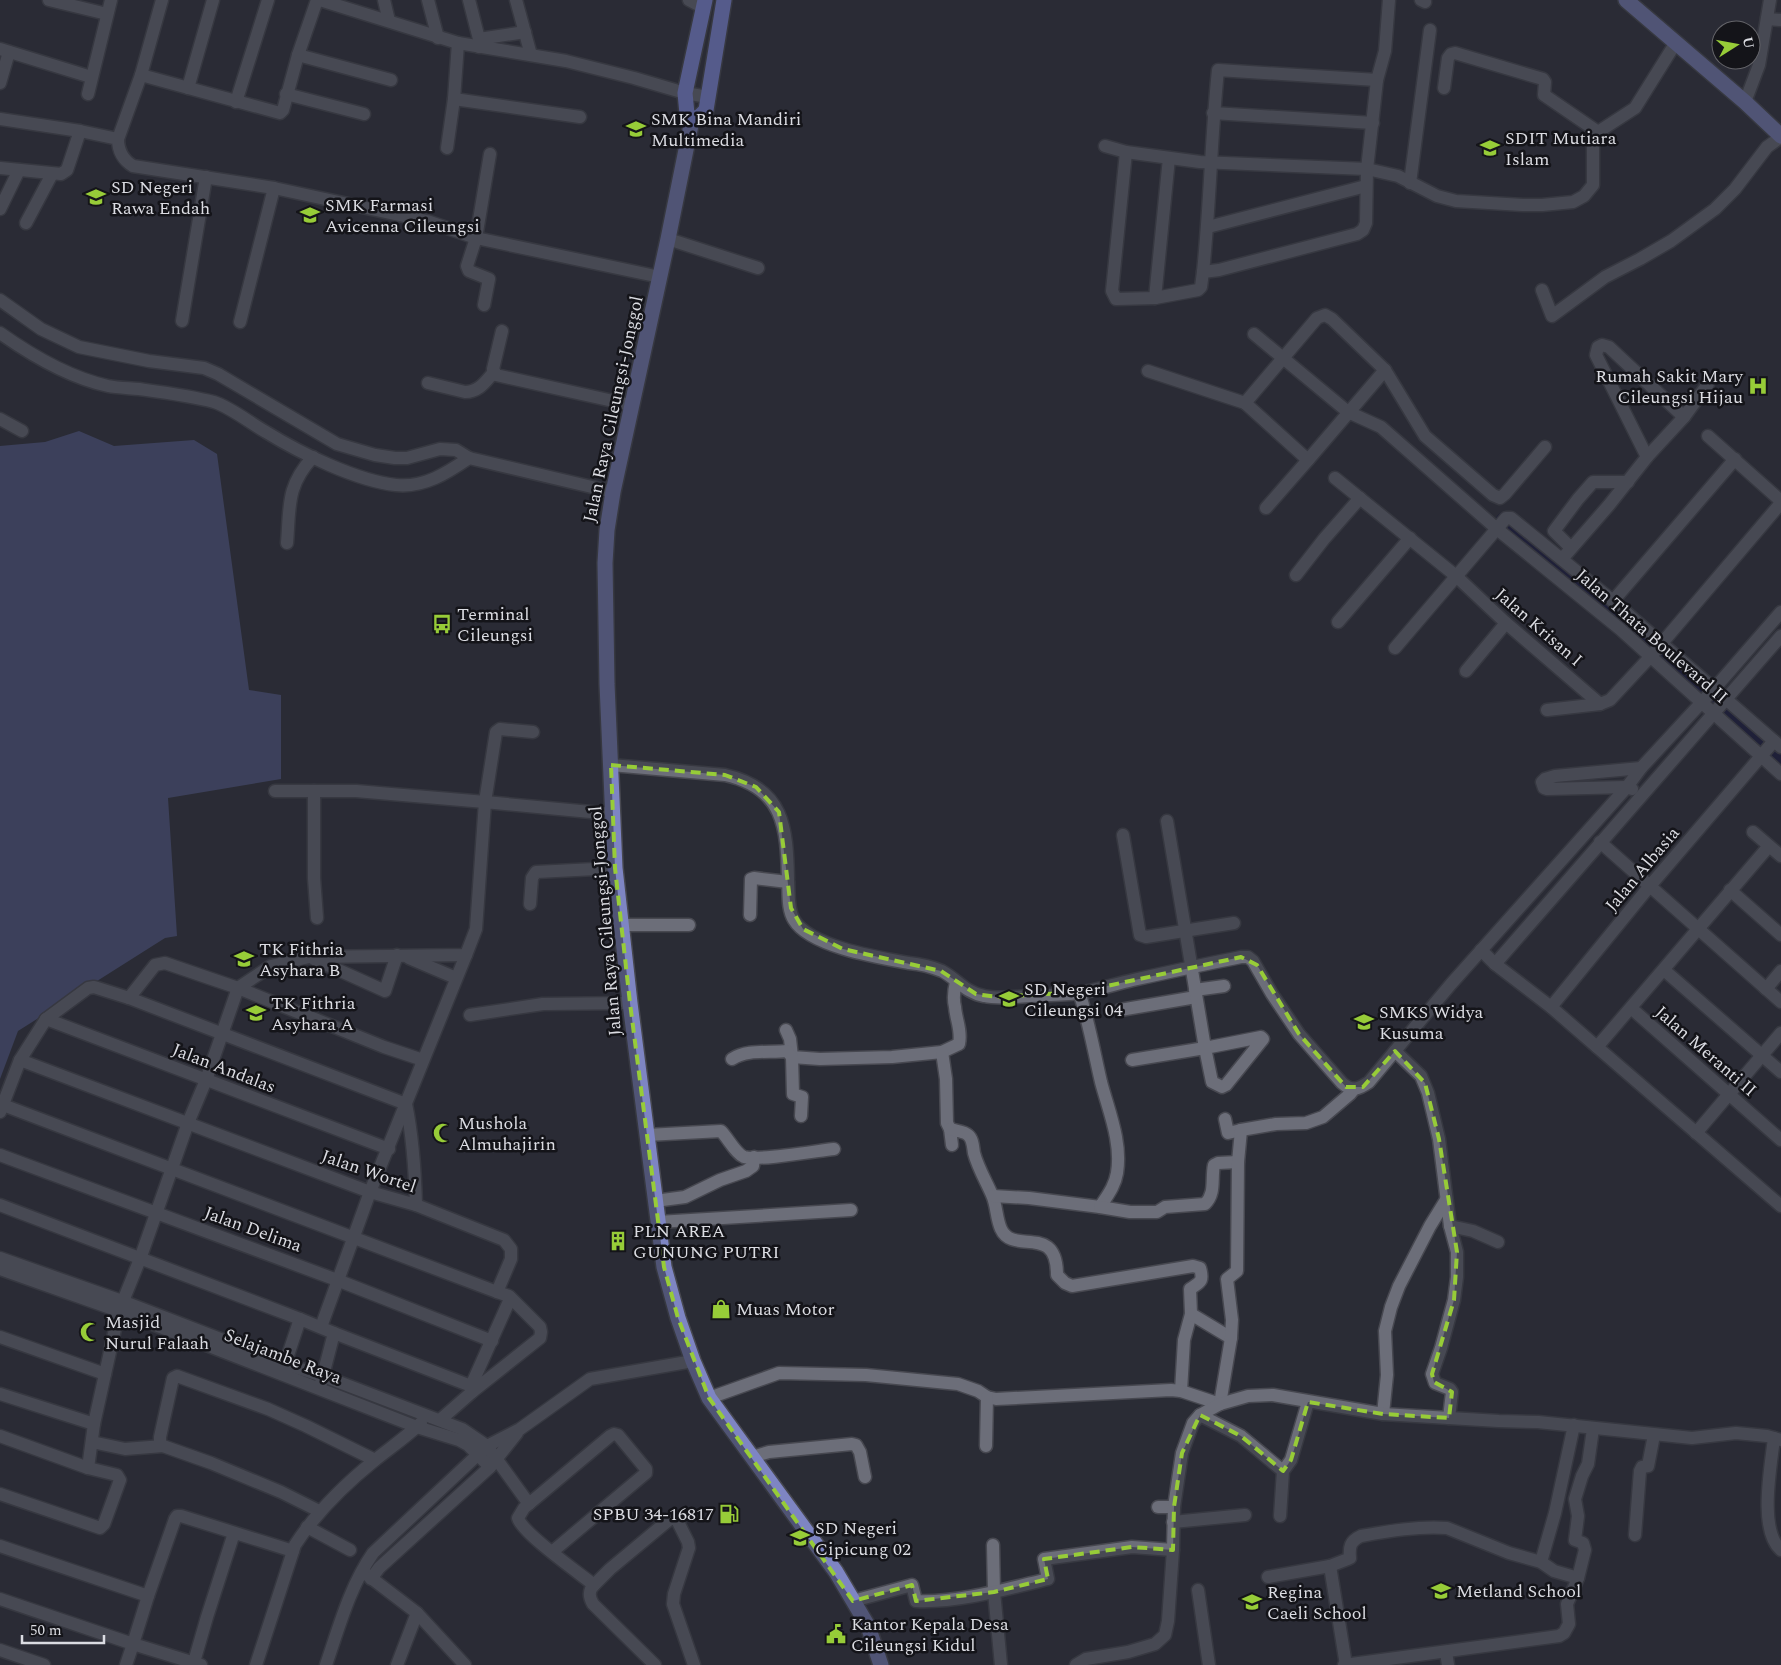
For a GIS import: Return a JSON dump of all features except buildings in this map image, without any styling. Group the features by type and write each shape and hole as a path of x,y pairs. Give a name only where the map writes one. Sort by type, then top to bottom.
{"highway":[{"name":"Jalan Raya Cileungsi-Jonggol","path":"704,4 685,93 686,114 692,120 706,110 724,0"}],"main road":[{"path":"1626,0 1675,44 1745,102 1781,136"},
{"name":"Jalan Raya Cileungsi-Jonggol","path":"692,120 613,492 607,530 605,563 614,868 630,1003 664,1267 678,1318 693,1361 709,1398 836,1572 868,1626 881,1665"}],"street":[{"path":"49,0 107,14"},
{"path":"88,94 111,0"},
{"path":"162,0 141,75 118,138 118,144 124,158 132,166 274,188 427,220 476,238 660,277"},
{"path":"188,88 213,0"},
{"path":"236,102 268,0"},
{"path":"141,75 280,114 283,110 298,55 318,0 458,44 479,43 525,32"},
{"path":"384,0 389,21"},
{"path":"428,0 438,38"},
{"path":"469,0 479,43"},
{"path":"516,0 531,55"},
{"path":"689,0 704,4"},
{"path":"1203,272 1219,270 1357,234 1363,230 1366,222 1367,169 1374,124 1377,80 1385,51 1389,0"},
{"path":"1745,102 1758,65 1770,0"},
{"path":"1767,18 1781,20"},
{"path":"1410,183 1430,30"},
{"path":"479,43 614,73 685,93 708,97"},
{"path":"447,148 454,99 458,44"},
{"path":"1105,146 1126,152 1212,162 1367,169 1398,176 1437,196 1456,201 1542,206 1573,202 1584,196 1593,185 1593,145 1598,132 1636,108 1675,44"},
{"path":"0,83 5,51 91,77"},
{"path":"1444,88 1448,58 1451,54 1455,53 1544,79 1544,95 1598,132"},
{"path":"298,55 391,80"},
{"path":"1126,152 1112,291 1116,299 1155,298 1198,290 1201,287 1208,227 1213,113 1218,70 1377,80"},
{"path":"286,94 364,114"},
{"path":"454,99 580,117"},
{"path":"1213,113 1374,124"},
{"path":"0,119 118,138"},
{"path":"0,168 61,174 67,170 80,131"},
{"path":"1542,290 1552,316 1605,277 1671,241 1716,208 1735,189 1767,147 1781,136"},
{"path":"484,305 490,279 469,271 467,268 476,238 490,154"},
{"path":"1155,298 1169,158"},
{"path":"0,209 19,170"},
{"path":"26,223 52,174"},
{"path":"182,321 206,177"},
{"path":"1208,227 1366,186"},
{"path":"240,322 274,188"},
{"path":"668,240 758,268"},
{"path":"0,300 41,329 79,347 150,361 204,368 218,374 337,444 375,455 395,458 407,458 440,449 456,450 469,458 613,492"},
{"path":"1245,403 1317,318 1325,315 1332,319 1385,370 1425,436 1497,497 1500,498 1505,494 1546,447"},
{"path":"428,383 465,392 478,389 494,372 493,369 502,331"},
{"path":"0,333 15,344 58,368 94,382 108,386 214,403 312,457 368,479 396,486 420,484 436,478 469,458"},
{"name":"Jalan Thata Boulevard II","path":"1254,334 1348,412 1381,427 1497,529 1582,596 1657,649 1708,696 1771,748"},
{"path":"1647,457 1596,355 1598,347 1602,345 1609,348 1684,417"},
{"path":"1266,508 1385,370"},
{"path":"1148,371 1245,403 1308,460"},
{"path":"494,372 496,375 632,405"},
{"path":"1562,559 1647,457 1684,417 1708,384"},
{"path":"0,418 22,431"},
{"path":"1547,710 1600,704 1610,700 1657,649 1781,502 1708,436"},
{"path":"287,543 291,494 295,480 312,457"},
{"path":"1613,601 1735,459"},
{"name":"Jalan Krisan I","path":"1335,478 1456,576 1506,623 1600,704"},
{"path":"1571,548 1554,531 1578,499 1593,482 1628,482"},
{"path":"1296,575 1360,498"},
{"name":"Jalan Thata Boulevard II","path":"1497,529 1506,518 1514,519 1613,601 1657,649 1708,696 1771,748 1781,774"},
{"path":"1395,648 1497,529"},
{"path":"1338,622 1410,538"},
{"path":"1225,1119 1228,1133 1276,1124 1306,1123 1323,1117 1354,1089 1362,1087 1369,1082 1481,950 1781,612"},
{"path":"1466,670 1506,623"},
{"path":"1494,964 1781,636"},
{"path":"321,1327 370,1192 476,928 485,802 496,732 500,729 533,732"},
{"name":"Jalan Albasia","path":"1551,1007 1649,887 1771,748"},
{"path":"611,764 725,775 743,780 756,787 773,802 779,812 787,858 788,896 794,920 803,930 816,938 843,948 870,956 922,965 943,972 966,990 985,997 1016,997 1079,992 1191,967 1241,957 1248,958 1253,961 1272,994 1299,1034 1342,1083 1354,1089"},
{"path":"1641,768 1555,776 1542,782 1544,788 1548,789 1627,787 1644,793"},
{"path":"275,791 364,791 612,814"},
{"path":"314,791 314,878 317,918"},
{"path":"1132,1060 1205,1048 1261,1037 1263,1038 1226,1085 1222,1087 1212,1082 1205,1048 1191,967 1167,821"},
{"path":"1753,832 1781,856"},
{"path":"1123,835 1140,935 1146,937 1234,923"},
{"path":"1600,842 1781,1002"},
{"path":"1597,1047 1769,846"},
{"path":"530,904 532,875 536,872 614,868"},
{"path":"750,915 751,880 754,878 788,882"},
{"path":"1730,890 1781,935"},
{"path":"621,925 689,925"},
{"path":"1481,950 1494,964 1551,1007 1781,1206"},
{"path":"309,957 385,991 399,955"},
{"path":"399,955 456,978"},
{"path":"90,1455 94,1424 121,1306 140,1259 188,1123 206,1080 238,988 271,966 309,957 466,955"},
{"path":"129,998 155,965 162,962 238,988 384,1047 423,1060"},
{"path":"1664,970 1781,1072"},
{"path":"1766,989 1781,971"},
{"path":"732,1059 746,1053 787,1051 792,1057 820,1059 942,1052 955,1047 959,1044 960,1039 960,1028 954,1006 956,982"},
{"path":"1120,1010 1224,986"},
{"path":"406,1104 129,998 94,987 88,988 46,1019 20,1060 1,1108 172,1169 510,1297 540,1326 542,1332 540,1338 472,1389 440,1420"},
{"path":"1079,992 1086,1013 1101,1083 1115,1130 1118,1150 1115,1182 1100,1207"},
{"path":"470,1015 542,1004 630,1003"},
{"name":"Jalan Meranti II","path":"1631,1008 1781,1140"},
{"name":"Jalan Andalas","path":"46,1019 389,1148"},
{"path":"786,1030 790,1039 792,1057 792,1092 793,1095 802,1097 800,1116"},
{"path":"1696,1133 1781,1033"},
{"path":"942,1052 946,1079 948,1123 952,1145"},
{"path":"1395,1052 1416,1070 1425,1083 1439,1139 1450,1226 1457,1252 1454,1300 1432,1374 1435,1383 1450,1389 1452,1392 1449,1418"},
{"name":"Jalan Wortel","path":"20,1060 370,1192 416,1205 504,1240 512,1254 497,1292"},
{"path":"406,1104 415,1164 416,1205"},
{"path":"950,1129 967,1134 971,1139 980,1171 993,1196 996,1216 1004,1234 1009,1239 1042,1244 1050,1248 1057,1262 1057,1275 1065,1283 1072,1286 1197,1266 1200,1268 1202,1277 1198,1285 1190,1289 1190,1314 1184,1340 1181,1391"},
{"path":"1220,1404 1231,1338 1232,1320 1227,1279 1237,1271 1238,1162 1242,1130"},
{"path":"647,1135 721,1131 738,1153 754,1157 834,1149"},
{"name":"Jalan Delima","path":"0,1156 337,1280 492,1341"},
{"path":"655,1201 685,1197 720,1180 746,1171 753,1166 754,1157"},
{"path":"993,1196 1028,1198 1130,1212 1157,1212 1165,1207 1205,1204 1211,1198 1214,1165 1238,1162"},
{"path":"1383,1414 1387,1375 1385,1331 1391,1307 1399,1286 1430,1226 1446,1200"},
{"path":"0,1205 321,1327 472,1389"},
{"path":"658,1222 851,1210"},
{"path":"1450,1226 1468,1229 1498,1242"},
{"path":"0,1258 121,1306"},
{"name":"Selajambe Raya","path":"0,1268 121,1306 283,1370 321,1382 417,1427 459,1440 483,1450 528,1504"},
{"path":"472,1389 510,1297"},
{"path":"1190,1314 1231,1338"},
{"path":"283,1370 300,1320"},
{"path":"334,1333 321,1382 440,1420 462,1429 483,1450"},
{"path":"0,1337 105,1374"},
{"path":"370,1569 373,1553 483,1450 520,1429 590,1379 693,1361"},
{"path":"709,1398 779,1372 866,1375 958,1384 996,1399 1171,1390 1181,1391 1220,1404"},
{"path":"163,1446 160,1437 173,1380 177,1376 268,1409 375,1460"},
{"path":"0,1394 94,1424"},
{"path":"1076,1665 1086,1659 1128,1652 1155,1644 1166,1635 1173,1550 1174,1507 1182,1453 1193,1423 1200,1415 1220,1404 1248,1396 1273,1395 1292,1397 1308,1402 1383,1414 1538,1422 1654,1436 1692,1438 1736,1433 1778,1439 1767,1510 1773,1540 1781,1550"},
{"path":"986,1446 987,1397"},
{"path":"1280,1516 1283,1471 1290,1460 1308,1402"},
{"path":"1200,1415 1241,1436 1283,1471"},
{"path":"256,1665 299,1540 319,1511 335,1494 428,1417"},
{"path":"1541,1562 1555,1513 1574,1425"},
{"path":"1330,1566 1345,1665 1447,1659 1559,1636 1564,1633 1569,1624 1567,1604 1578,1578 1585,1548 1583,1543 1575,1540 1578,1516 1575,1499 1588,1464 1593,1428"},
{"path":"326,1665 352,1591 370,1569 493,1463 520,1429"},
{"path":"552,1552 646,1473 646,1469 618,1435 614,1434 528,1504 518,1515 520,1524 552,1552 594,1585"},
{"path":"0,1436 90,1455 125,1449 163,1446 211,1463 281,1492 319,1511"},
{"path":"1635,1535 1640,1471 1642,1467 1648,1466 1654,1436"},
{"path":"752,1457 769,1452 852,1444 856,1445 860,1452 865,1477"},
{"path":"0,1494 100,1528 104,1524 120,1478 90,1455"},
{"path":"1158,1507 1174,1507"},
{"path":"1173,1522 1245,1515"},
{"path":"126,1665 176,1517 181,1516 234,1533 299,1540 350,1550"},
{"path":"655,1665 593,1604 589,1594 590,1589 610,1569 670,1519 676,1518 689,1548 674,1594 673,1604 694,1665"},
{"path":"1268,1577 1330,1566 1350,1558 1350,1546 1355,1538 1361,1536 1406,1528 1447,1528 1509,1553 1541,1562 1554,1571 1578,1578"},
{"path":"0,1599 198,1664 207,1617 234,1533"},
{"path":"0,1546 148,1596"},
{"path":"993,1546 994,1592 1001,1665"},
{"path":"853,1601 912,1585 916,1601 928,1602 994,1592 1048,1579 1044,1559 1132,1547 1173,1550"},
{"path":"370,1569 417,1613 454,1660 466,1665"},
{"path":"1198,1590 1209,1665"},
{"path":"397,1665 417,1613"},
{"path":"0,1650 44,1665"},
{"path":"1128,1652 1131,1665"}],"highlighted area":[{"path":"611,765 725,775 756,787 779,812 791,908 803,929 843,949 941,971 976,994 997,997 1079,992 1241,957 1257,965 1299,1034 1346,1087 1363,1087 1395,1051 1425,1083 1439,1139 1457,1252 1454,1300 1432,1374 1434,1382 1452,1392 1449,1418 1383,1414 1308,1402 1291,1460 1283,1471 1241,1436 1200,1415 1182,1453 1174,1507 1173,1550 1132,1547 1044,1559 1048,1579 994,1592 916,1601 912,1585 853,1601 709,1398 678,1318 664,1267 630,1003 615,868"}],"shaded area":[{"path":"79,431 114,446 194,440 217,454 249,690 281,695 281,779 168,798 177,936 165,938 18,1031 0,1079 0,446 45,442"}],"waterway":[{"path":"1505,522 1781,761"}],"place":[{"name":"SMK Bina Mandiri Multimedia","path":"636,129"},
{"name":"SDIT Mutiara Islam","path":"1490,148"},
{"name":"SD Negeri Rawa Endah","path":"96,197"},
{"name":"SMK Farmasi Avicenna Cileungsi","path":"310,215"},
{"name":"Rumah Sakit Mary Cileungsi Hijau","path":"1758,386"},
{"name":"Terminal Cileungsi","path":"442,624"},
{"name":"TK Fithria Asyhara B","path":"244,959"},
{"name":"SD Negeri Cileungsi 04","path":"1009,999"},
{"name":"TK Fithria Asyhara A","path":"256,1013"},
{"name":"SMKS Widya Kusuma","path":"1364,1022"},
{"name":"Mushola Almuhajirin","path":"443,1133"},
{"name":"PLN AREA GUNUNG PUTRI","path":"618,1241"},
{"name":"Muas Motor","path":"721,1309"},
{"name":"Masjid Nurul Falaah","path":"90,1332"},
{"name":"SPBU 34-16817","path":"729,1514"},
{"name":"SD Negeri Cipicung 02","path":"800,1538"},
{"name":"Metland School","path":"1441,1591"},
{"name":"Regina Caeli School","path":"1252,1602"},
{"name":"Kantor Kepala Desa Cileungsi Kidul","path":"836,1634"}]}
